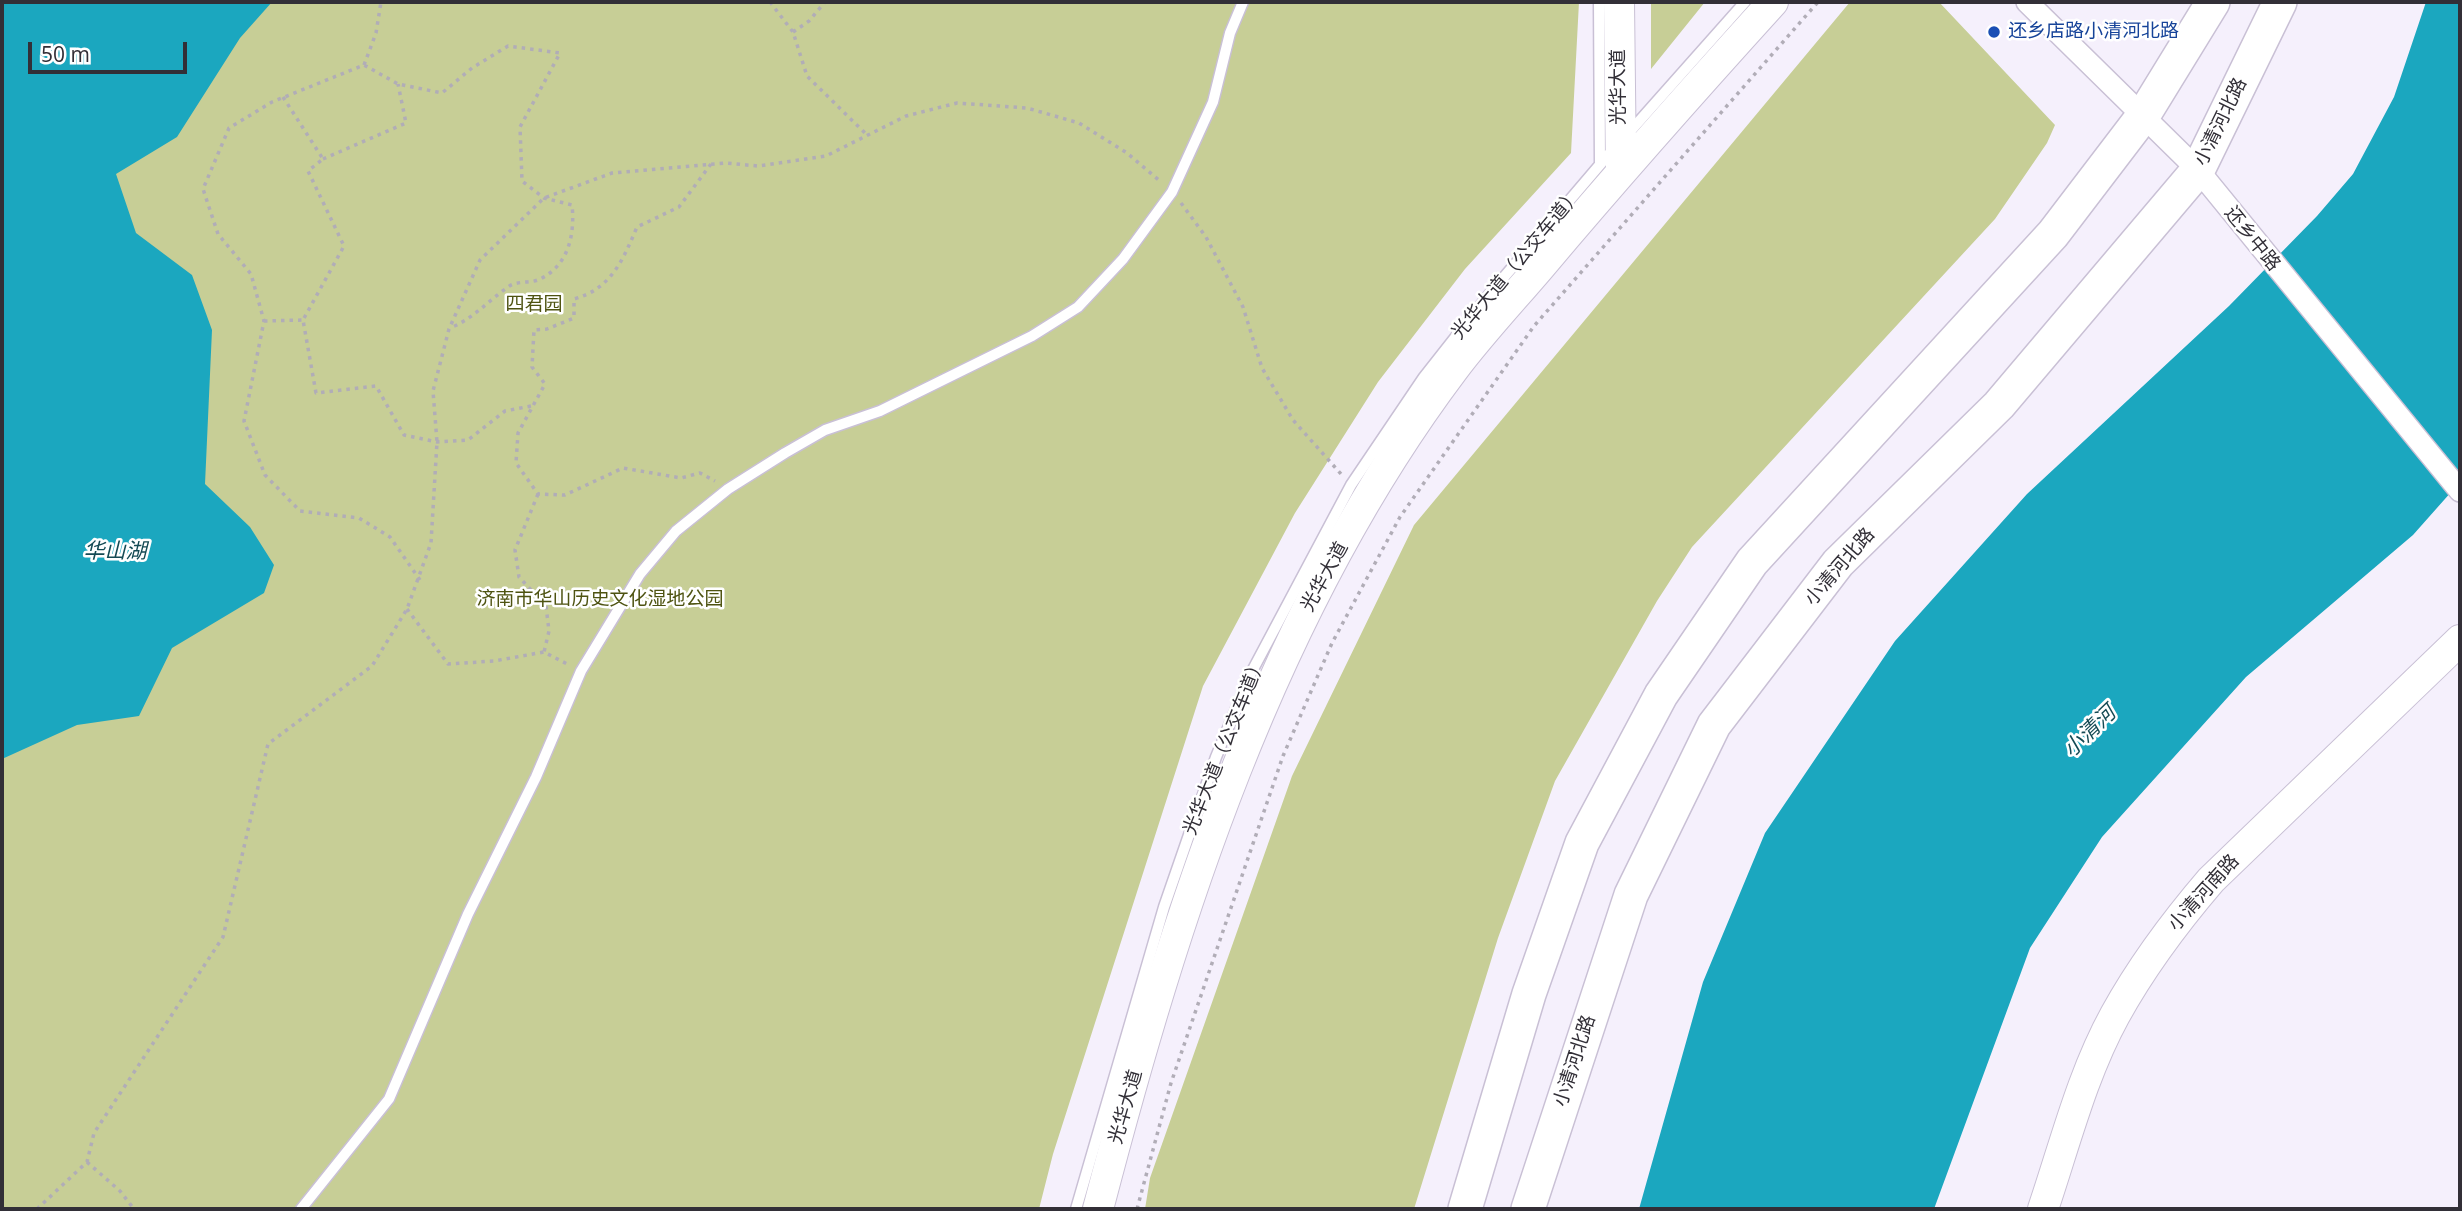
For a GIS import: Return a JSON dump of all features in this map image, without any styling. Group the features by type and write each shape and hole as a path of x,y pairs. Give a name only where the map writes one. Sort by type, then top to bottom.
{"main road":[{"name":"光华大道","path":"1098,1209 1147,1034 1213,827 1295,631 1365,503 1453,370 1614,159 1619,2"},
{"path":"1614,159 1773,2"},
{"path":"1465,1209 1529,994 1582,843 1661,695 1752,562 2053,234 2143,116 2213,2"},
{"name":"小清河北路","path":"1528,1209 1631,895 1714,725 1838,563 2000,405 2198,170 2280,2"},
{"name":"小清河南路","path":"2043,1209 2087,1075 2114,1016 2176,921 2211,880 2460,640"}],"street":[{"name":"还乡中路","path":"2027,2 2198,170 2240,225 2460,491"}],"lane":[{"path":"301,1209 389,1099 468,914 536,778 581,671 640,574 676,531 728,489 825,430 880,411 1032,336 1078,307 1123,259 1172,192 1213,102 1230,33 1243,2"},
{"path":"1600,2 1614,159"},
{"name":"光华大道（公交车道）","path":"1076,1209 1164,907 1216,757 1250,675 1351,485 1424,377 1614,159 1745,2"}],"path":[{"path":"381,2 376,33 364,65 283,97 229,128 203,189 218,234 251,274 264,321 244,421 265,475 300,512 359,518 390,537 419,580"},
{"path":"770,2 793,32 807,76 866,134"},
{"path":"793,32 825,2"},
{"path":"1137,1209 1171,1083 1283,755 1332,643 1400,517 1534,326 1818,2"},
{"path":"364,65 398,84 442,93 472,68 508,46 560,53 520,127 522,181 544,198 572,205 574,230 561,263 539,280 511,284 466,321 449,329"},
{"path":"398,84 406,123 323,159 308,171 344,246 303,320 316,393 376,386 404,435 437,442 468,440 505,411 531,405"},
{"path":"283,97 323,159"},
{"path":"37,1209 87,1162 94,1133 223,937 268,744 372,666 407,609 431,543 437,442 433,391 449,329 480,260 544,198 612,173 711,164 758,166 826,156 906,116 957,103 1027,108 1079,123 1127,153 1172,192 1206,237 1243,307 1262,368 1293,420 1351,485"},
{"path":"538,494 516,463 518,433 531,405 545,384 532,367 534,330 547,329 574,318 574,299 592,294 618,270 637,227 679,207 711,164"},
{"path":"264,321 303,320"},
{"path":"538,494 565,495 624,468 681,478 700,473 728,489"},
{"path":"538,494 515,550 519,577 546,606 549,631 544,652"},
{"path":"407,609 448,664 494,661 544,652 581,671"},
{"path":"87,1162 120,1191 134,1209"}],"green space":[{"name":"济南市华山历史文化湿地公园","path":"2,2 1579,2 1571,153 1465,269 1378,382 1295,513 1203,686 1053,1154 1039,1209 2,1209"},
{"path":"1651,2 1705,2 1651,69"},
{"path":"1850,2 1939,2 2055,125 2047,143 1995,219 1692,547 1657,601 1555,781 1498,938 1414,1209 1145,1209 1150,1178 1292,776 1414,525"}],"water":[{"name":"华山湖","path":"2,2 272,2 240,38 177,137 116,174 136,233 192,275 212,330 205,484 250,527 274,565 264,593 172,648 139,716 77,725 2,759"},
{"name":"小清河","path":"2426,2 2460,2 2460,482 2413,535 2246,677 2102,837 2030,948 1934,1209 1639,1209 1703,982 1765,833 1895,641 2027,494 2229,306 2317,216 2353,174 2394,97"}],"place":[{"name":"还乡店路小清河北路","path":"1994,32"}],"park label":[{"name":"四君园","path":"534,305"}]}
